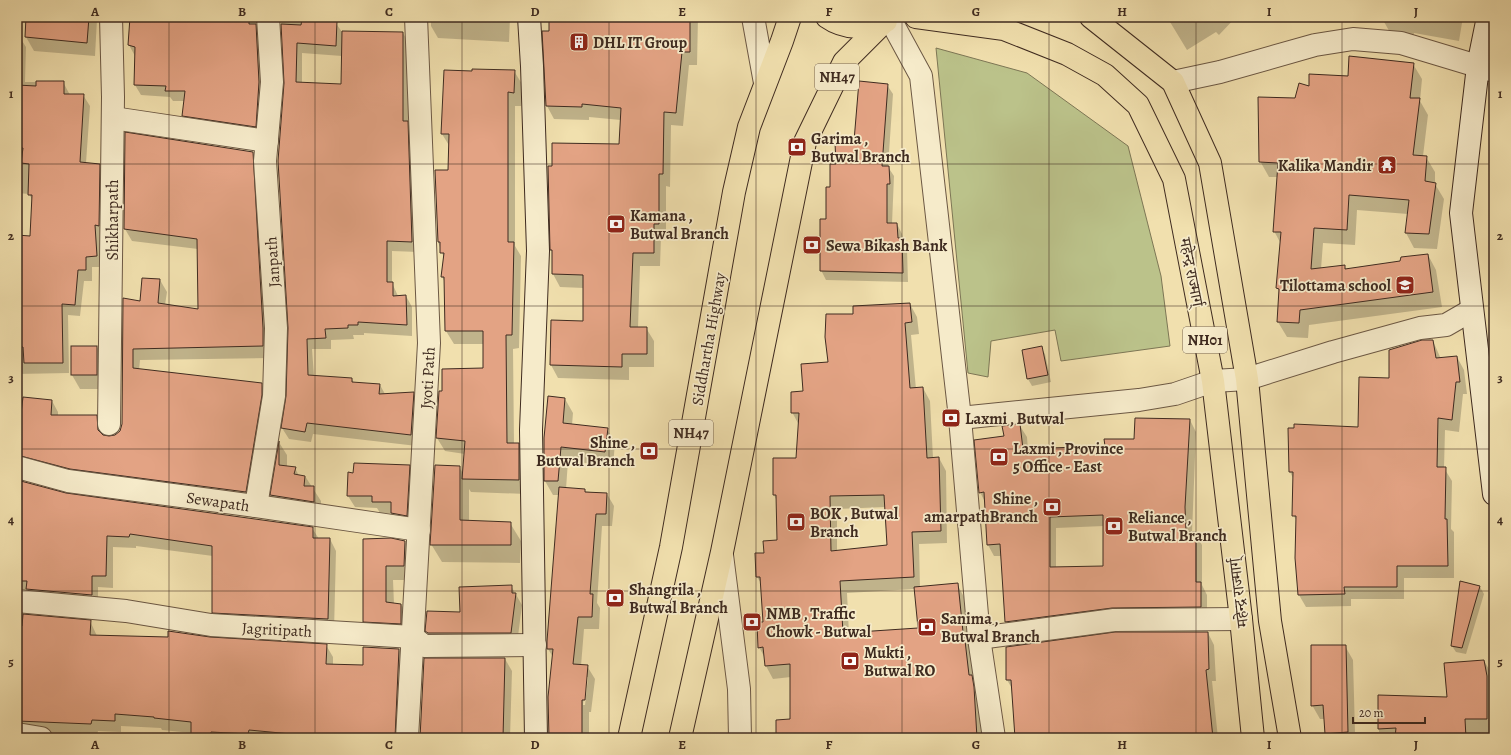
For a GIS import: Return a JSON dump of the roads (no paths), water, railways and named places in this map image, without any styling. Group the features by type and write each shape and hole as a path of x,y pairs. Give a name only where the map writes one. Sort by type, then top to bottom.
{"highway":[{"name":"NH47","path":"765,83 790,17"},
{"path":"827,17 848,26 866,27 889,20"},
{"name":"महेन्द्र राज्मार्ग्","path":"916,17 1004,29 1067,54 1105,75 1138,105 1174,179 1213,381 1241,619 1253,738"},
{"name":"महेन्द्र राज्मार्ग्","path":"1091,17 1173,82 1210,163 1247,379 1270,621 1290,738"},
{"name":"NH47","path":"680,738 722,552 805,142 844,62 889,20"},
{"name":"Siddhartha Highway","path":"629,738 671,548 734,192 749,128 765,83"}],"street":[{"name":"Shikharpath","path":"109,424 113,118 111,17"},
{"name":"Janpath","path":"256,506 274,396 276,336 265,161 272,82 268,17"},
{"name":"Jyoti Path","path":"407,738 429,343 416,17"},
{"path":"529,17 538,251 532,430 536,738"},
{"path":"754,17 765,83"},
{"path":"1488,17 1486,69 1461,213 1494,494"},
{"path":"889,20 921,76 960,418 979,638 994,738"},
{"path":"1173,82 1220,72 1315,45 1353,39 1401,43 1486,69"},
{"path":"113,118 267,141"},
{"path":"960,418 1139,400 1175,394 1213,381 1247,379 1333,352 1420,328 1446,325 1472,310"},
{"name":"Sewapath","path":"17,468 68,481 256,506 419,530"},
{"path":"722,552 740,688 740,738"},
{"name":"Jagritipath","path":"17,601 126,611 211,625 413,637 424,646 535,645"},
{"path":"979,638 1114,620 1241,619"},
{"path":"17,734 41,738"}],"place":[{"name":"DHL IT Group","path":"579,42"},
{"name":"Garima , Butwal Branch","path":"797,147"},
{"name":"Kalika Mandir","path":"1387,165"},
{"name":"Kamana , Butwal Branch","path":"616,224"},
{"name":"Sewa Bikash Bank","path":"812,245"},
{"name":"Tilottama school","path":"1405,285"},
{"name":"Laxmi , Butwal","path":"951,418"},
{"name":"Shine , Butwal Branch","path":"649,451"},
{"name":"Laxmi , Province 5 Office - East","path":"999,457"},
{"name":"Shine , amarpathBranch","path":"1052,507"},
{"name":"BOK , Butwal Branch","path":"796,522"},
{"name":"Reliance , Butwal Branch","path":"1114,526"},
{"name":"Shangrila , Butwal Branch","path":"615,598"},
{"name":"NMB , Traffic Chowk - Butwal","path":"752,622"},
{"name":"Sanima , Butwal Branch","path":"927,627"},
{"name":"Mukti , Butwal RO","path":"850,661"}]}
